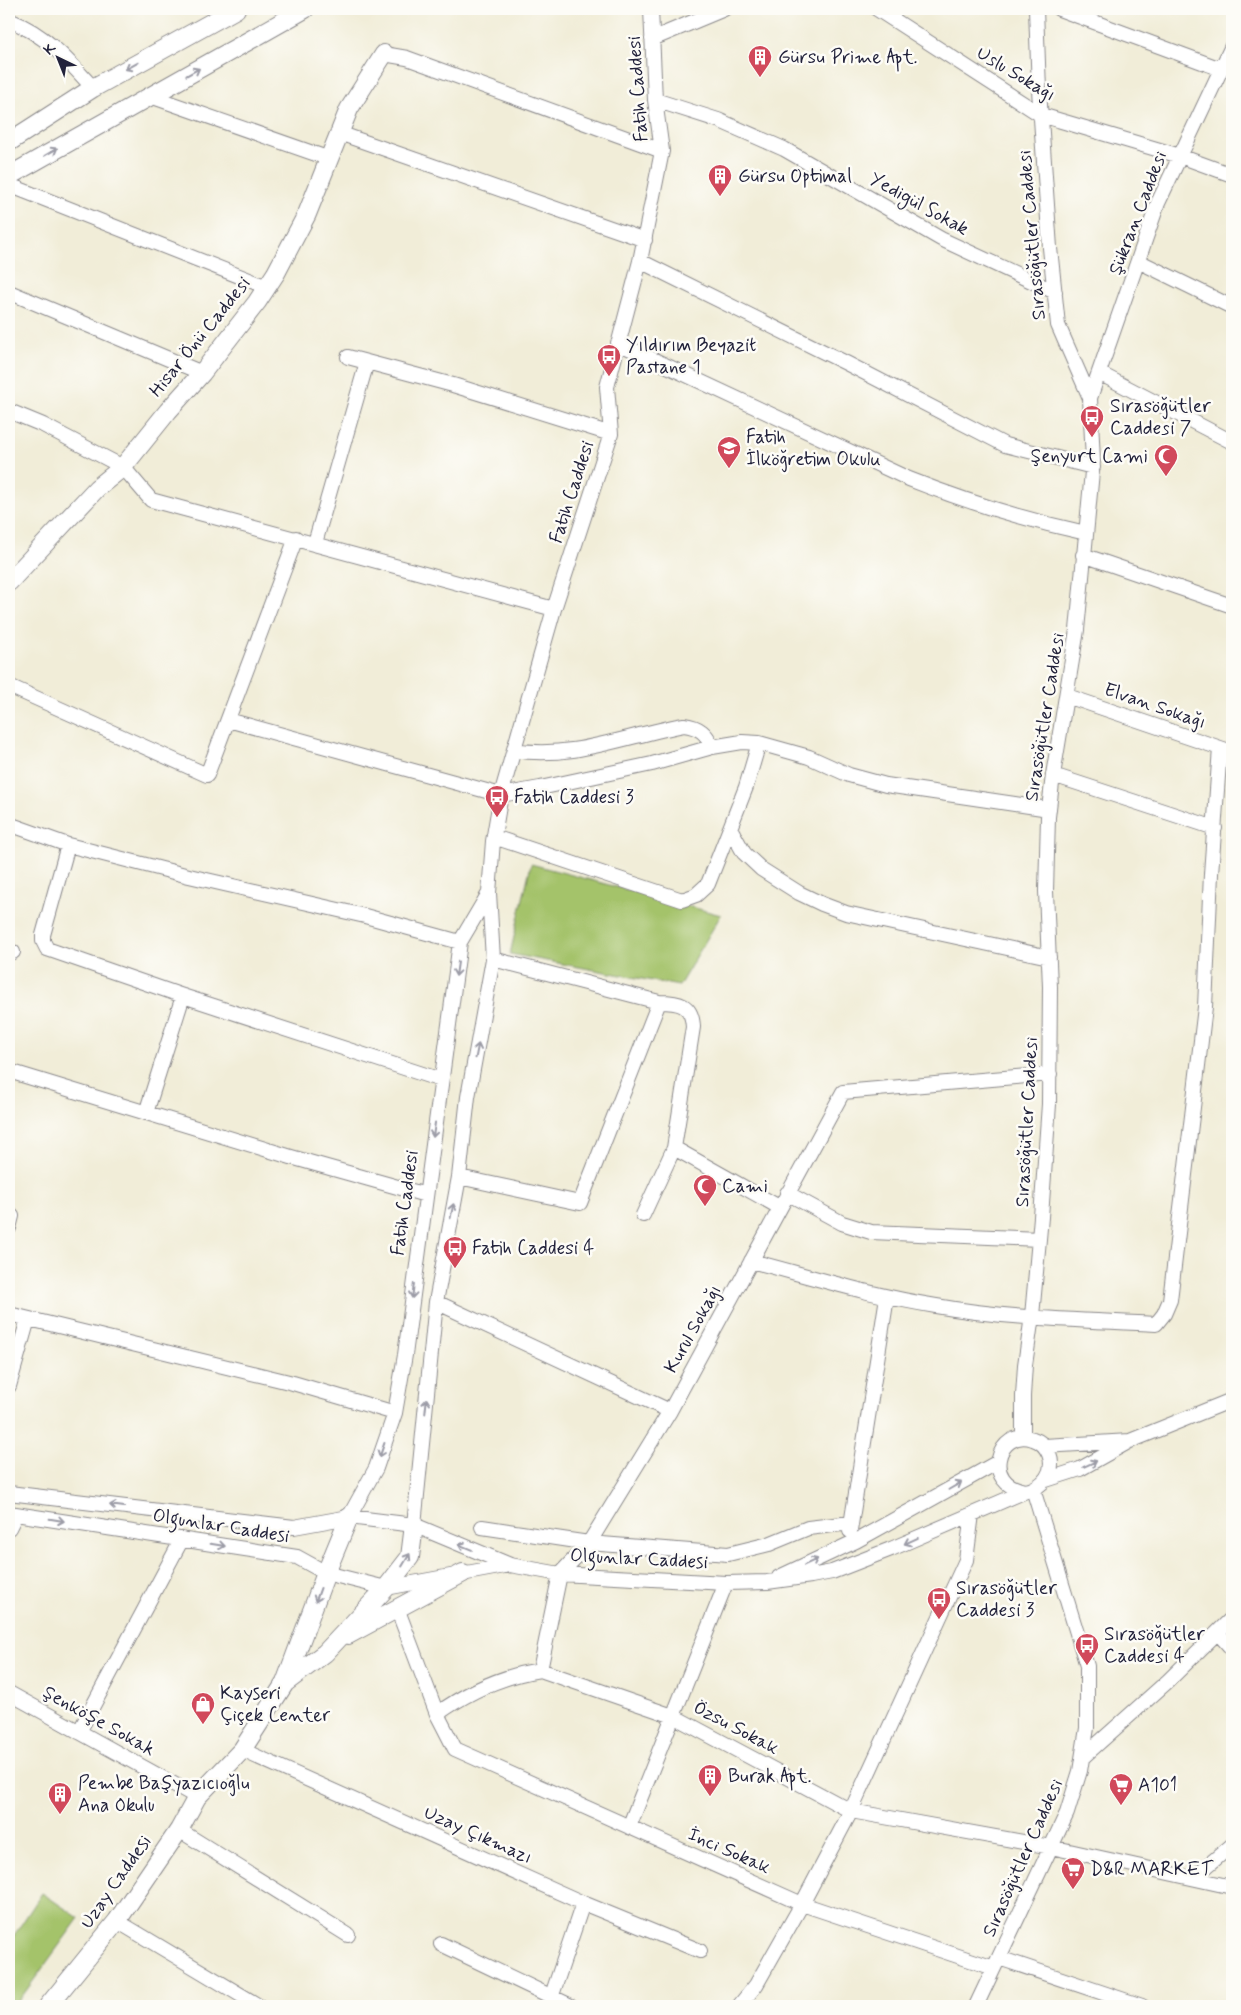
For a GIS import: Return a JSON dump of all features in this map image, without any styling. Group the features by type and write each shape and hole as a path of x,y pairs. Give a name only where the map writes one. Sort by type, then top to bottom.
{"main road":[{"path":"9,142 93,88 236,9"},
{"path":"9,176 305,9"},
{"name":"Hisar Önü Caddesi","path":"9,582 97,488 123,467 238,329 267,287 307,214 330,160 348,109 384,54"},
{"name":"Uzay Caddesi","path":"48,2006 117,1921 178,1830 197,1797 242,1750 285,1683 349,1518"},
{"name":"Uzay Caddesi","path":"285,1683 325,1653 386,1588 410,1557 414,1525"},
{"path":"336,1641 463,1573"}],"street":[{"name":"Fatih Caddesi","path":"414,1525 436,1302 459,1178 468,1097 493,959 489,893 500,795 554,609 611,434 607,386 645,240 662,151 655,100 651,9"},
{"path":"652,39 724,9"},
{"name":"Uslu Sokağı","path":"877,9 1041,115 1180,156 1232,175"},
{"name":"Sırasöğütler Caddesi","path":"1023,1437 1023,1396 1046,1161 1050,1074 1049,957 1046,891 1049,809 1077,630 1093,467 1090,398 1058,325 1050,248 1036,9"},
{"path":"1059,9 1221,69"},
{"path":"9,20 30,29 51,44 93,88"},
{"name":"Şükran Caddesi","path":"1090,398 1158,203 1232,46"},
{"path":"384,54 407,58 662,151"},
{"path":"150,96 330,160"},
{"name":"Yedigül Sokak","path":"655,100 718,120 784,149 941,239 1055,292"},
{"path":"339,133 645,240"},
{"path":"9,185 267,287"},
{"path":"640,261 848,364 1005,445 1093,467"},
{"path":"1138,261 1232,307"},
{"path":"10,297 202,373"},
{"path":"618,343 909,479 949,495 1021,518 1086,533"},
{"path":"348,357 453,385 611,434"},
{"path":"315,543 367,362"},
{"path":"1099,373 1232,442"},
{"path":"9,411 43,425 123,467 151,500 554,609"},
{"path":"9,686 208,775 296,538"},
{"path":"1083,555 1232,606"},
{"name":"Elvan Sokağı","path":"1067,696 1226,750"},
{"path":"228,720 500,795 652,764 742,742 759,744 809,757 849,775 886,785 1049,809"},
{"path":"514,750 540,753 570,751 684,725 692,726 705,734 712,748"},
{"path":"494,837 682,900 696,895 708,884 730,828 759,744"},
{"path":"751,1261 887,1297 968,1311 1156,1324 1168,1307 1170,1300 1201,1046 1215,828 1226,750"},
{"path":"1053,775 1215,828"},
{"path":"9,824 68,845 189,876 365,916 460,942"},
{"path":"730,828 744,853 761,869 799,893 822,904 846,913 1049,957"},
{"path":"68,845 43,935 44,945 47,949 183,996 441,1080"},
{"name":"Fatih Caddesi","path":"349,1518 376,1468 395,1413 405,1355 460,942 489,893"},
{"path":"493,959 659,1002 676,1002 682,1004 691,1014 693,1027 674,1148 643,1215"},
{"path":"146,1113 183,996"},
{"path":"459,1178 580,1203 659,1002"},
{"path":"9,1071 426,1195"},
{"name":"Kurul Sokağı","path":"560,1574 589,1543 670,1411 843,1092 1050,1074"},
{"path":"674,1148 779,1207"},
{"path":"787,1193 842,1223 870,1232 1039,1239"},
{"path":"846,1546 887,1297"},
{"path":"436,1302 670,1411"},
{"path":"9,1314 293,1383 395,1413"},
{"path":"9,1386 28,1319"},
{"path":"1046,1480 1051,1466 1048,1452 1038,1441 1023,1437 1016,1439 1004,1448 998,1462 1001,1476 1011,1487 1030,1490 1046,1480 1089,1464 1130,1441 1232,1400"},
{"path":"1044,1446 1130,1441"},
{"path":"767,1582 846,1546 998,1462"},
{"name":"Sırasöğütler Caddesi","path":"976,2006 1075,1792 1083,1757 1088,1708 1086,1666 1030,1490"},
{"name":"Olgunlar Caddesi","path":"9,1493 294,1528 349,1518 414,1525 510,1565 560,1574 726,1583 767,1582 832,1572 891,1550 1030,1490"},
{"path":"9,1528 12,1513"},
{"name":"Olgunlar Caddesi","path":"12,1513 297,1557 326,1574 386,1588 510,1565"},
{"path":"739,2006 756,1985 802,1904 851,1811 966,1560 972,1514"},
{"path":"482,1527 589,1543 728,1554 769,1544 808,1528 851,1524"},
{"path":"79,1732 182,1539"},
{"path":"397,1608 437,1714 460,1698 490,1683 540,1670 560,1574"},
{"path":"629,1827 726,1583"},
{"path":"1083,1757 1126,1719 1232,1618"},
{"path":"1218,1633 1232,1649"},
{"name":"Özsu Sokak","path":"540,1670 673,1716 851,1811 1051,1847 1232,1887"},
{"name":"Şenköşe Sokak","path":"9,1693 197,1797"},
{"name":"İnci Sokak","path":"437,1714 455,1749 802,1904 1142,2006"},
{"name":"Uzay Çıkmazı","path":"242,1750 583,1903 700,1951"},
{"path":"178,1830 348,1935"},
{"path":"1193,1878 1232,1845"},
{"path":"551,1998 583,1903"},
{"path":"117,1921 259,2006"},
{"path":"441,1944 571,2006"}],"green space":[{"path":"531,864 721,915 679,986 510,954"},
{"path":"42,1893 79,1918 15,2006 9,2006 9,1943"}],"place":[{"name":"Gürsu Prime Apt.","path":"760,78"},
{"name":"Gürsu Optimal","path":"720,197"},
{"name":"Yıldırım Beyazit Pastane 1","path":"609,377"},
{"name":"Sırasöğütler Caddesi 7","path":"1092,438"},
{"name":"Fatih İlköğretim Okulu","path":"729,469"},
{"name":"Şenyurt Cami","path":"1166,477"},
{"name":"Fatih Caddesi 3","path":"497,818"},
{"name":"Cami","path":"705,1207"},
{"name":"Fatih Caddesi 4","path":"455,1269"},
{"name":"Sırasöğütler Caddesi 3","path":"939,1620"},
{"name":"Sırasöğütler Caddesi 4","path":"1087,1666"},
{"name":"Kayseri Çiçek Center","path":"203,1725"},
{"name":"Burak Apt.","path":"710,1797"},
{"name":"A101","path":"1121,1806"},
{"name":"Pembe Başyazıcıoğlu Ana Okulu","path":"60,1815"},
{"name":"D&R MARKET","path":"1073,1890"}]}
